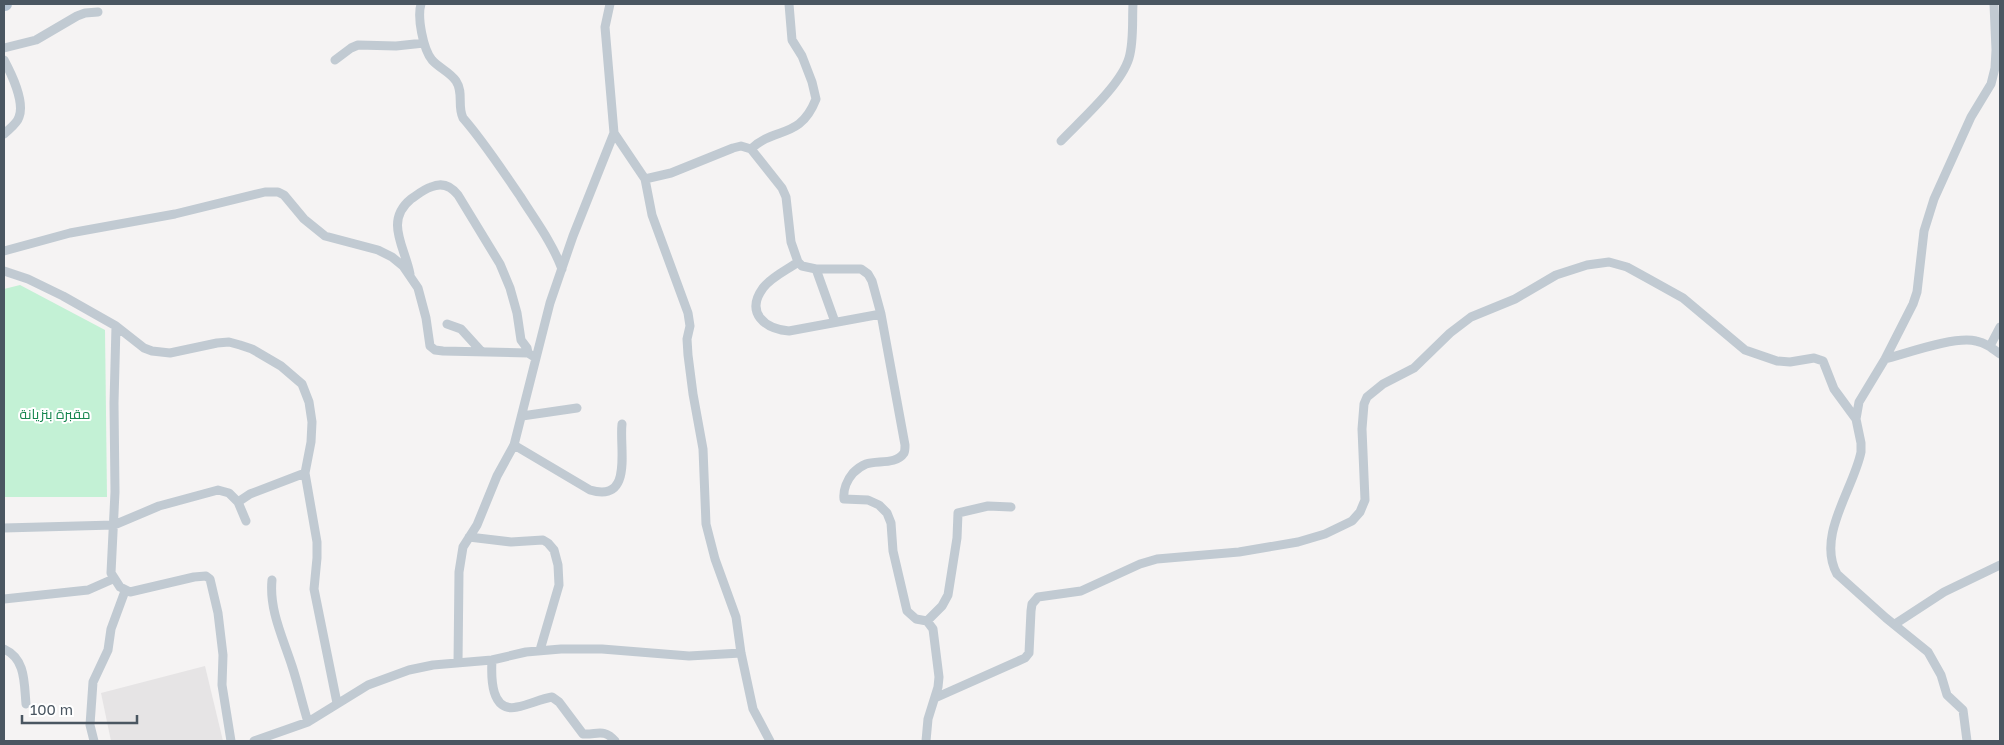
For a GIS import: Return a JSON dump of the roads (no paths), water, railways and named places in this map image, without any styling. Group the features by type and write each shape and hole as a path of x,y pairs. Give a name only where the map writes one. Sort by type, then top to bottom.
{"street":[{"path":"422,4 426,50 432,59 456,81 461,92 461,114 463,118 500,166 545,234 556,253 562,269"},
{"path":"458,663 459,572 463,547 486,507 497,476 514,445 522,416 532,355 573,236 614,133 605,28 610,4"},
{"path":"751,149 759,141 786,132 797,126 806,117 816,99 802,56 792,40 789,4"},
{"path":"1061,141 1115,83 1129,58 1133,4"},
{"path":"1967,741 1963,710 1947,694 1934,660 1928,652 1840,577 1835,571 1833,563 1831,541 1835,520 1861,452 1856,419 1859,402 1885,359 1913,304 1917,292 1924,231 1934,199 1971,117 1991,84 1995,68 1998,34 1994,4"},
{"path":"4,48 36,40 76,16 84,13 98,12"},
{"path":"336,60 358,45 396,46 424,43"},
{"path":"4,60 17,90 21,114 18,120 4,134"},
{"path":"614,133 646,179 652,215 688,313 690,326 687,339 688,355 692,394 703,449 706,524 715,559 736,617 741,653 753,709 770,741"},
{"path":"646,179 671,173 733,148 741,146 751,149 784,193 790,242 798,262 802,266 816,270 852,268 861,269 868,274 876,292 881,314 904,436 904,453 891,461 868,463 859,468 848,478 844,499 868,500 879,505 887,513 891,523 893,551 907,612 916,619 928,621 933,629 938,668 938,687 928,719 926,741"},
{"path":"410,275 398,235 400,211 429,187 445,185 458,195 500,264 514,298 521,340 532,355"},
{"path":"4,251 70,233 175,214 265,192 278,192 284,195 304,219 321,233 332,238 378,250 392,257 410,275 418,288 424,307 430,346 435,350 532,355"},
{"path":"798,262 763,288 757,303 759,316 765,324 781,330 800,329 881,314"},
{"path":"935,698 1025,658 1029,652 1032,604 1038,597 1081,591 1140,564 1157,559 1239,552 1298,542 1325,534 1352,521 1360,512 1364,500 1362,429 1364,404 1367,397 1383,384 1414,368 1463,322 1515,299 1568,270 1609,262 1627,267 1684,298 1745,350 1762,357 1784,362 1814,358 1823,361 1834,389 1856,419"},
{"path":"816,270 835,322"},
{"path":"4,271 37,283 116,326 144,348 161,353 229,342 270,359 294,376 307,392 311,411 311,442 304,473 317,542 318,558 314,589 337,703"},
{"path":"447,324 460,329 481,351"},
{"path":"116,326 114,525 110,561 111,573 113,579 125,591 144,590 201,576 210,579 214,590 223,655 222,685 231,741"},
{"path":"1990,346 2000,327"},
{"path":"1885,359 1934,346 1963,341 1975,341 1990,346 2000,354"},
{"path":"522,416 578,408"},
{"path":"514,445 590,490 603,492 613,488 618,483 622,469 622,424"},
{"path":"238,502 250,494 304,473"},
{"path":"4,528 114,525 159,506 213,491 224,490 229,492 238,502 246,521"},
{"path":"928,621 942,606 948,595 957,538 958,513 988,506 1011,507"},
{"path":"469,537 511,542 543,540 548,542 554,550 558,565 559,585 540,650"},
{"path":"1895,624 1944,592 2000,565"},
{"path":"4,599 88,590 113,579"},
{"path":"272,580 272,602 308,722"},
{"path":"94,741 90,725 93,682 108,650 111,630 125,591"},
{"path":"4,649 14,655 22,669 26,704"},
{"path":"254,741 308,722 368,685 433,665 492,660 540,650 602,649 688,656 741,653"},
{"path":"492,660 491,674 495,695 499,703 505,707 516,708 552,697 559,702 583,734 592,735 600,732 608,734 615,741"}],"park label":[{"name":"مقبرة بنزيانة","path":"55,413"}]}
